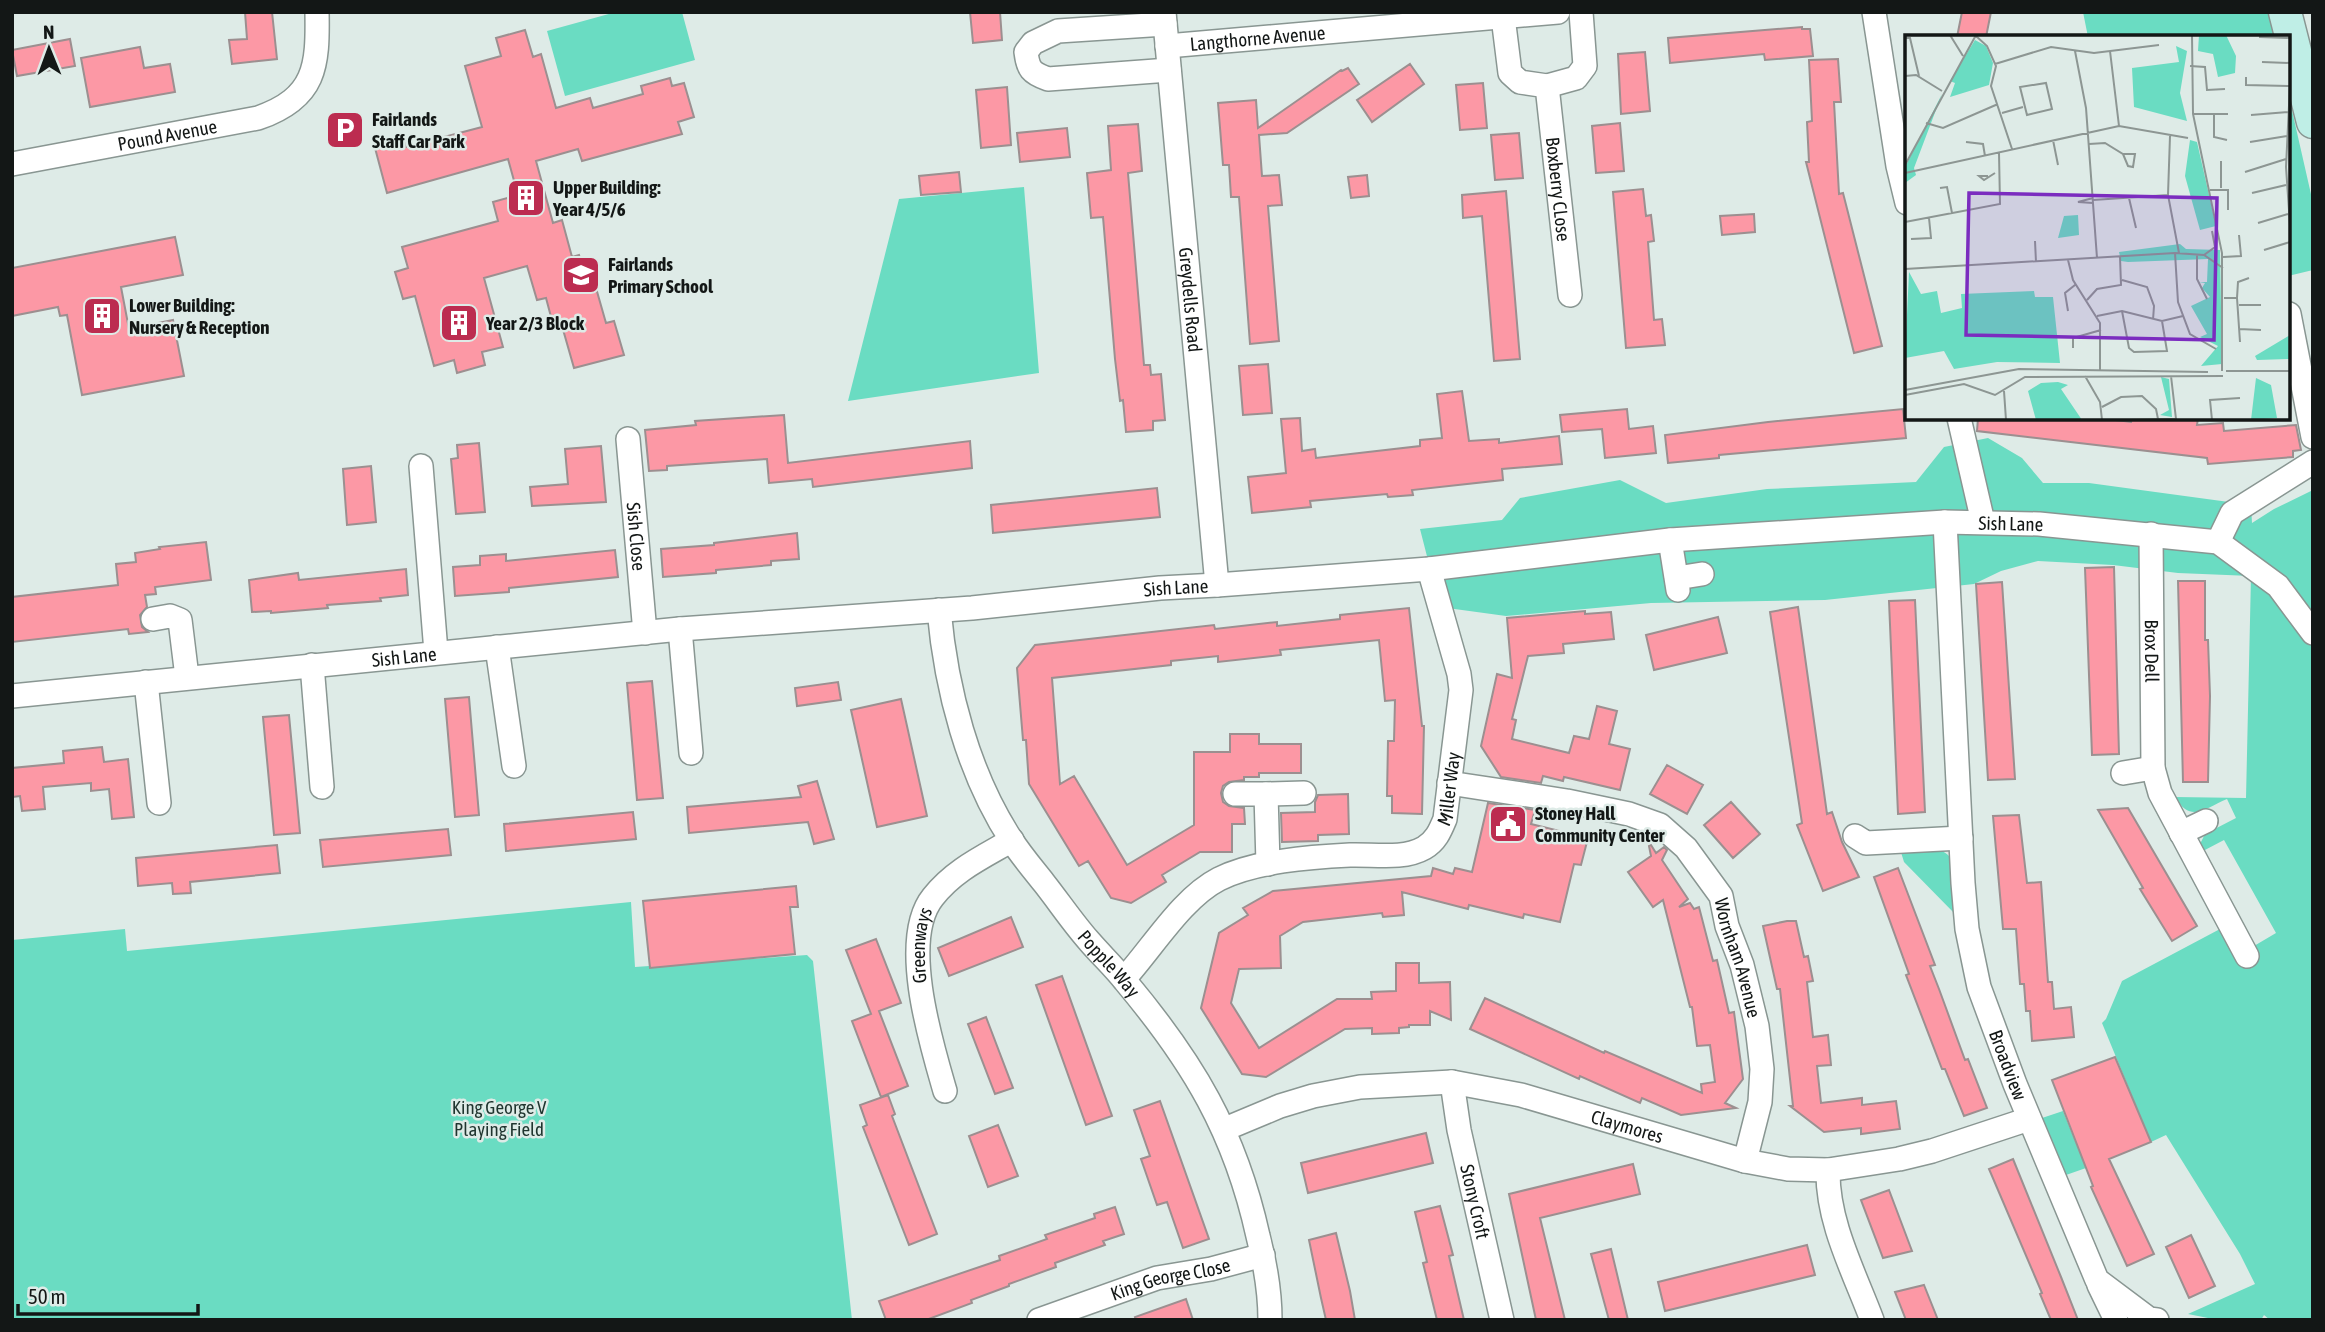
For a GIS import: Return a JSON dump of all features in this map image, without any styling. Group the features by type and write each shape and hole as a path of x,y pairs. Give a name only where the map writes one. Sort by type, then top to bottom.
{"street":[{"name":"Pound Avenue","path":"12,164 258,118 285,106 295,98 314,70 317,56 317,12"},
{"name":"Langthorne Avenue","path":"1170,70 1048,79 1034,74 1028,67 1026,52 1033,43 1058,31 1503,17 1558,12"},
{"path":"1503,17 1510,73 1520,82 1547,86 1576,78 1585,66 1581,12"},
{"path":"1874,12 1905,195"},
{"path":"2285,12 2313,122"},
{"name":"Greydells Road","path":"1166,28 1217,585"},
{"name":"Boxberry CLose","path":"1547,86 1570,295"},
{"path":"2290,319 2313,437"},
{"path":"1959,420 1983,522"},
{"name":"Sish Close","path":"628,439 645,633"},
{"path":"2218,542 2232,513 2313,462"},
{"path":"421,466 436,652"},
{"name":"Sish Lane","path":"12,696 680,629 939,610 1160,587 1429,569 1670,540 1945,522 2039,524 2218,542 2278,586 2313,632"},
{"name":"Broadview","path":"1945,522 1967,927 1979,987 2029,1119 2116,1320"},
{"name":"Brox Dell","path":"2151,534 2152,768 2160,793 2247,956"},
{"path":"1670,540 1678,584 1702,574"},
{"name":"Miller Way","path":"1124,979 1193,895 1217,880 1235,872 1268,864 1349,855 1410,854 1424,848 1439,834 1445,819 1461,690 1459,674 1429,569"},
{"name":"Popple Way","path":"939,610 947,669 965,738 987,794 1012,840 1089,941 1124,979 1167,1033 1196,1076 1225,1129 1250,1196 1263,1255 1270,1320"},
{"path":"153,619 170,616 180,620 187,677"},
{"path":"680,629 691,753"},
{"path":"497,647 514,766"},
{"path":"312,665 323,787"},
{"path":"146,682 159,803"},
{"path":"2123,773 2152,768"},
{"name":"Wornham Avenue","path":"1449,783 1567,801 1629,814 1660,825 1686,848 1721,896 1727,926 1742,965 1757,1026 1762,1069 1760,1102 1745,1161"},
{"path":"1235,794 1304,793"},
{"path":"1266,794 1268,864"},
{"path":"2181,833 2206,821"},
{"path":"1855,836 1866,843 1961,838"},
{"name":"Greenways","path":"945,1091 927,1028 917,941 921,916 932,898 959,870 1012,840"},
{"name":"Claymores","path":"1225,1129 1280,1106 1313,1096 1360,1087 1452,1083 1521,1095 1745,1161 1788,1169 1828,1170 1867,1166 1910,1157 2029,1119"},
{"name":"Stony Croft","path":"1452,1083 1459,1130 1502,1320"},
{"path":"1828,1170 1833,1216 1872,1320"},
{"name":"King George Close","path":"1039,1320 1148,1280 1211,1269 1263,1255"},
{"path":"2097,1280 2149,1318 2157,1320"}],"green space":[{"path":"616,12 682,12 695,60 565,96 547,31"},
{"path":"2083,12 2268,12 2274,35 2088,35"},
{"path":"2290,102 2313,203 2313,270 2290,276"},
{"path":"1024,187 1039,373 848,401 899,199"},
{"path":"1988,438 2022,458 2043,483 2089,483 2251,505 2252,523 2313,490 2313,1320 2270,1320 2264,1315 2261,1320 2218,1320 2188,1314 2255,1284 2240,1254 2166,1135 2151,1142 2102,1023 2122,981 2220,929 2254,946 2276,933 2224,840 2203,851 2200,844 2205,834 2236,818 2227,799 2199,812 2193,812 2181,805 2175,797 2246,798 2251,576 2178,573 2113,565 2038,561 2001,571 1974,584 1825,600 1651,603 1506,616 1440,607 1420,529 1502,520 1520,498 1620,480 1666,503 1767,489 1916,482 1944,447"},
{"path":"1900,849 1934,849 1950,857 1955,914 1904,862"},
{"name":"King George V Playing Field","path":"631,902 635,967 807,955 813,961 852,1320 12,1320 12,940 125,929 127,951"},
{"path":"2063,1111 2086,1168 2066,1175 2042,1118"}],"building":[{"path":"245,12 272,12 277,59 232,64 229,40 247,39"},
{"path":"970,12 1000,12 1002,40 973,43"},
{"path":"1962,12 1991,12 1986,35 1957,35"},
{"path":"1802,27 1810,29 1813,56 1765,60 1764,54 1670,63 1668,38"},
{"name":"Upper Building: Year 4/5/6","path":"525,30 533,57 541,54 556,108 590,98 593,108 643,94 641,86 670,78 672,86 684,83 694,117 678,122 682,134 582,161 578,149 536,161 553,223 562,220 572,257 579,255 589,290 596,288 606,323 614,321 624,355 574,368 562,326 554,328 546,298 537,300 527,266 484,278 503,347 482,352 485,365 457,373 454,360 434,366 415,296 403,299 395,272 408,268 402,247 498,221 493,202 518,195 508,159 387,193 375,148 404,140 406,147 482,127 465,66 501,56 496,38"},
{"path":"70,39 75,66 17,76 12,50"},
{"path":"140,47 144,68 170,64 175,92 90,107 81,58"},
{"path":"1645,52 1650,111 1621,114 1618,54"},
{"path":"1838,59 1841,102 1834,102 1839,194 1843,193 1882,346 1854,353 1806,162 1809,162 1807,122 1812,121 1809,60"},
{"path":"1410,64 1424,84 1372,122 1357,100"},
{"path":"1348,68 1359,84 1287,133 1259,135 1262,176 1279,175 1282,205 1268,206 1279,341 1250,344 1239,197 1231,197 1229,165 1223,165 1218,103 1256,100 1258,128 1341,70"},
{"path":"1483,83 1487,128 1460,130 1456,85"},
{"path":"1007,87 1011,145 981,148 976,90"},
{"path":"1620,123 1624,171 1596,173 1592,126"},
{"path":"1138,124 1142,171 1128,173 1144,365 1150,365 1151,375 1161,374 1165,420 1153,421 1153,430 1126,432 1115,359 1103,217 1091,218 1087,173 1111,170 1108,126"},
{"path":"1067,128 1070,157 1020,162 1017,133"},
{"path":"1519,133 1523,178 1495,180 1491,135"},
{"path":"959,172 961,192 921,195 919,176"},
{"path":"1367,175 1369,196 1351,198 1348,177"},
{"path":"1643,189 1646,216 1651,215 1654,241 1648,242 1654,320 1662,319 1665,345 1626,348 1613,192"},
{"path":"1506,191 1520,359 1494,361 1482,216 1463,218 1462,195"},
{"path":"1754,214 1755,232 1722,235 1720,216"},
{"name":"Lower Building: Nursery & Reception","path":"175,237 183,275 121,287 129,329 173,320 184,376 82,395 67,315 60,316 58,307 12,316 12,268"},
{"path":"1268,364 1272,413 1243,415 1239,366"},
{"path":"1462,391 1469,441 1499,439 1499,443 1559,436 1562,464 1502,469 1503,480 1412,490 1413,495 1388,497 1387,494 1310,501 1311,507 1252,513 1248,477 1286,473 1281,419 1300,418 1302,451 1315,449 1316,458 1420,446 1420,440 1442,438 1437,394"},
{"path":"1627,409 1629,429 1653,426 1656,453 1605,458 1602,429 1562,432 1560,415"},
{"path":"1903,409 1906,438 1719,455 1719,458 1668,463 1665,435"},
{"path":"784,415 788,463 970,441 972,468 813,487 812,479 769,483 767,459 667,466 667,470 649,471 645,430 696,425 695,421"},
{"path":"1978,420 2198,420 2197,425 2223,423 2224,431 2296,425 2301,450 2293,451 2293,457 2208,464 2207,458 1977,431"},
{"path":"479,443 485,512 456,514 451,459 458,458 457,445"},
{"path":"601,446 606,502 532,506 530,487 568,484 565,449"},
{"path":"371,466 376,522 347,525 343,469"},
{"path":"1157,488 1160,517 993,533 991,505"},
{"path":"797,533 799,559 771,561 771,565 716,570 716,573 663,577 661,549 714,545"},
{"path":"206,542 211,580 155,587 156,594 145,595 147,607 140,615 142,627 148,632 129,634 128,629 12,642 12,597 118,585 116,564 136,562 135,553 160,549 159,547"},
{"path":"615,550 618,577 509,588 509,592 455,596 453,567 480,565 480,556 506,554 506,561"},
{"path":"2114,567 2119,754 2092,755 2085,568"},
{"path":"406,569 408,595 380,598 381,601 327,605 328,608 252,612 249,580 298,573 299,580"},
{"path":"2178,581 2205,581 2205,640 2208,640 2210,696 2208,782 2183,782"},
{"path":"2002,582 2015,779 1988,780 1976,584"},
{"path":"1915,600 1925,812 1898,814 1889,601"},
{"path":"1798,607 1827,814 1832,812 1842,842 1859,877 1823,891 1797,825 1802,823 1770,612"},
{"path":"1409,608 1424,726 1422,814 1392,813 1392,796 1387,796 1388,741 1394,741 1395,700 1385,701 1379,640 1280,650 1281,655 1218,662 1218,656 1171,661 1171,665 1052,678 1060,784 1074,776 1127,865 1194,825 1194,752 1230,752 1230,734 1259,734 1259,744 1301,744 1301,773 1259,773 1259,777 1244,777 1244,780 1229,782 1223,786 1223,802 1229,806 1244,808 1245,824 1232,824 1232,852 1200,852 1162,875 1166,882 1131,903 1111,898 1088,861 1079,866 1029,784 1017,668 1035,645 1214,625 1215,629 1277,622 1277,626 1340,619 1340,615"},
{"path":"1585,611 1585,614 1611,612 1614,639 1563,644 1564,653 1528,656 1512,719 1516,720 1512,739 1569,753 1574,736 1589,739 1597,706 1617,711 1609,744 1630,749 1620,790 1564,777 1563,781 1543,776 1541,783 1501,777 1481,746 1497,674 1512,678 1507,618"},
{"path":"1718,617 1727,653 1654,670 1646,635"},
{"path":"652,681 663,798 637,800 627,683"},
{"path":"838,682 841,700 797,706 795,688"},
{"path":"469,697 479,815 455,817 445,699"},
{"path":"901,699 927,816 877,827 851,710"},
{"path":"289,715 300,833 274,835 263,717"},
{"path":"102,747 104,762 128,759 134,817 112,819 109,789 91,791 91,783 43,787 45,809 22,811 20,796 12,797 12,768 64,763 63,751"},
{"path":"1667,765 1703,785 1687,814 1650,794"},
{"path":"817,781 834,839 814,844 808,822 689,833 687,807 801,797 798,786"},
{"path":"1348,794 1349,834 1318,835 1318,841 1282,842 1281,813 1315,812 1318,795"},
{"path":"1731,802 1760,834 1733,858 1704,825"},
{"path":"1488,803 1535,810 1531,824 1588,838 1581,865 1574,864 1560,922 1524,914 1523,918 1469,905 1468,909 1402,892 1404,915 1383,917 1382,913 1303,922 1280,936 1281,968 1239,969 1231,1003 1259,1048 1337,999 1372,999 1371,992 1396,991 1396,963 1419,963 1419,983 1450,982 1451,1020 1430,1011 1430,1025 1409,1025 1399,1028 1399,1033 1372,1034 1372,1028 1345,1029 1266,1077 1242,1074 1201,1008 1219,933 1248,915 1243,908 1273,891 1431,876 1433,868 1453,874 1455,868 1472,872"},
{"path":"2128,808 2197,926 2172,941 2140,889 2143,888 2098,810"},
{"path":"633,812 636,839 506,851 504,824"},
{"path":"2019,815 2027,883 2041,882 2048,982 2052,982 2054,1009 2071,1007 2074,1037 2032,1041 2030,1011 2026,1011 2024,984 2020,984 2016,929 2003,929 1993,816"},
{"path":"448,829 451,855 323,867 320,840"},
{"path":"277,845 280,873 190,882 191,893 173,894 172,883 138,886 136,858"},
{"path":"1651,845 1656,853 1664,847 1667,850 1662,860 1688,899 1679,907 1690,903 1694,909 1699,907 1713,961 1717,960 1729,1013 1734,1012 1743,1079 1725,1103 1736,1108 1681,1115 1642,1098 1640,1103 1580,1076 1579,1079 1470,1029 1485,998 1604,1053 1605,1051 1702,1093 1701,1084 1715,1082 1710,1045 1697,1046 1692,1007 1663,900 1653,907 1628,872 1651,856"},
{"path":"1898,868 1935,965 1930,966 1965,1060 1968,1059 1987,1108 1964,1116 1945,1069 1942,1069 1906,975 1909,974 1874,877"},
{"path":"796,886 798,907 790,907 795,954 650,968 643,901"},
{"path":"1011,917 1023,947 949,976 938,948"},
{"path":"1796,921 1804,957 1808,956 1813,981 1807,982 1813,1037 1828,1035 1831,1065 1817,1066 1821,1103 1862,1098 1862,1105 1896,1101 1900,1129 1861,1134 1861,1128 1824,1132 1790,1106 1793,1106 1780,989 1777,989 1763,926"},
{"path":"876,939 901,1003 879,1011 908,1086 881,1097 852,1021 871,1014 846,950"},
{"path":"1062,976 1112,1116 1086,1125 1036,985"},
{"path":"986,1017 1013,1088 995,1094 968,1024"},
{"path":"2115,1057 2151,1142 2109,1159 2154,1254 2127,1266 2091,1187 2093,1186 2052,1080"},
{"path":"888,1095 895,1114 892,1116 937,1234 909,1245 863,1127 867,1125 860,1105"},
{"path":"1160,1101 1209,1239 1183,1248 1167,1202 1157,1205 1141,1159 1150,1156 1134,1110"},
{"path":"998,1125 1018,1176 988,1187 969,1136"},
{"path":"1426,1133 1433,1163 1308,1193 1301,1163"},
{"path":"2013,1159 2078,1320 2051,1320 1989,1169"},
{"path":"1633,1164 1640,1194 1540,1218 1565,1320 1536,1320 1509,1194"},
{"path":"1889,1190 1912,1251 1883,1258 1861,1200"},
{"path":"1440,1206 1453,1255 1449,1256 1464,1320 1437,1320 1423,1263 1427,1262 1415,1212"},
{"path":"1115,1207 1124,1234 1103,1241 1105,1245 1055,1263 1056,1267 926,1320 886,1320 879,1301 1000,1260 999,1256 1047,1239 1045,1235 1095,1218 1094,1214"},
{"path":"1336,1233 1355,1320 1326,1320 1321,1298 1309,1240"},
{"path":"2191,1235 2215,1286 2189,1298 2166,1247"},
{"path":"1807,1245 1815,1275 1665,1311 1658,1282"},
{"path":"1611,1249 1628,1320 1609,1320 1591,1254"},
{"path":"1924,1285 1938,1320 1906,1320 1895,1292"},
{"path":"1186,1299 1193,1320 1136,1320 1135,1317"}],"place":[{"name":"Fairlands Staff Car Park","path":"345,130"},
{"name":"Upper Building: Year 4/5/6","path":"526,198"},
{"name":"Fairlands Primary School","path":"581,275"},
{"name":"Lower Building: Nursery & Reception","path":"102,316"},
{"name":"Year 2/3 Block","path":"459,323"},
{"name":"Stoney Hall Community Center","path":"1508,824"}]}
